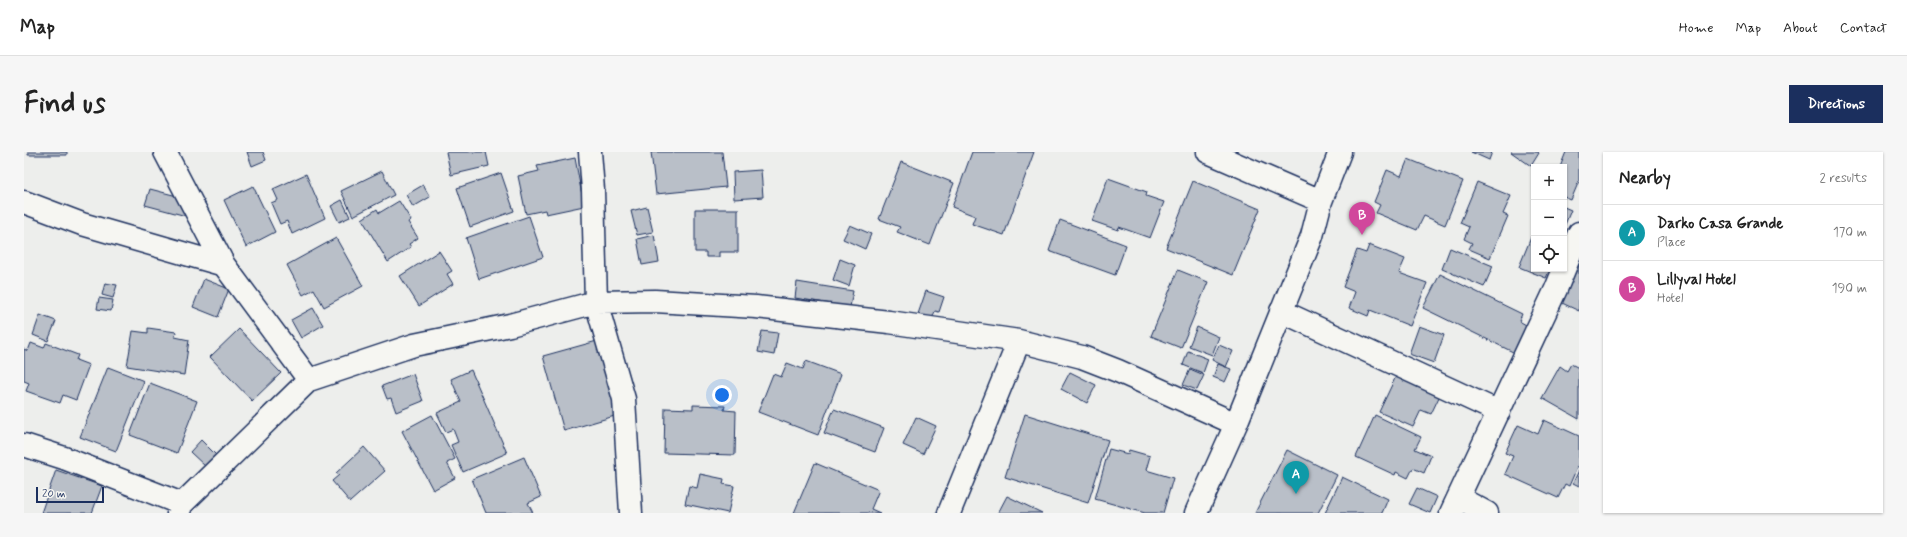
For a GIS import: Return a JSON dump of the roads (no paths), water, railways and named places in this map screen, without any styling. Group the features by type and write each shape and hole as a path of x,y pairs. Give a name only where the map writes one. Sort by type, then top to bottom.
{"street":[{"path":"165,152 224,265 309,380"},
{"path":"590,152 593,190 596,302 624,399 631,513"},
{"path":"1208,152 1322,201"},
{"path":"1196,513 1236,424 1312,236 1322,201 1340,152"},
{"path":"24,202 82,224 224,265"},
{"path":"1487,513 1455,506 1556,289 1579,233"},
{"path":"24,445 64,458 180,509 309,380 414,345 510,325 596,302 655,301 756,307 888,322 1019,341 1082,357 1118,371 1236,424"},
{"path":"1281,311 1499,412"},
{"path":"949,513 1019,341"}],"place":[{"name":"Lillyval Hotel","path":"1362,235"},
{"name":"Darko Casa Grande","path":"1296,494"}]}
